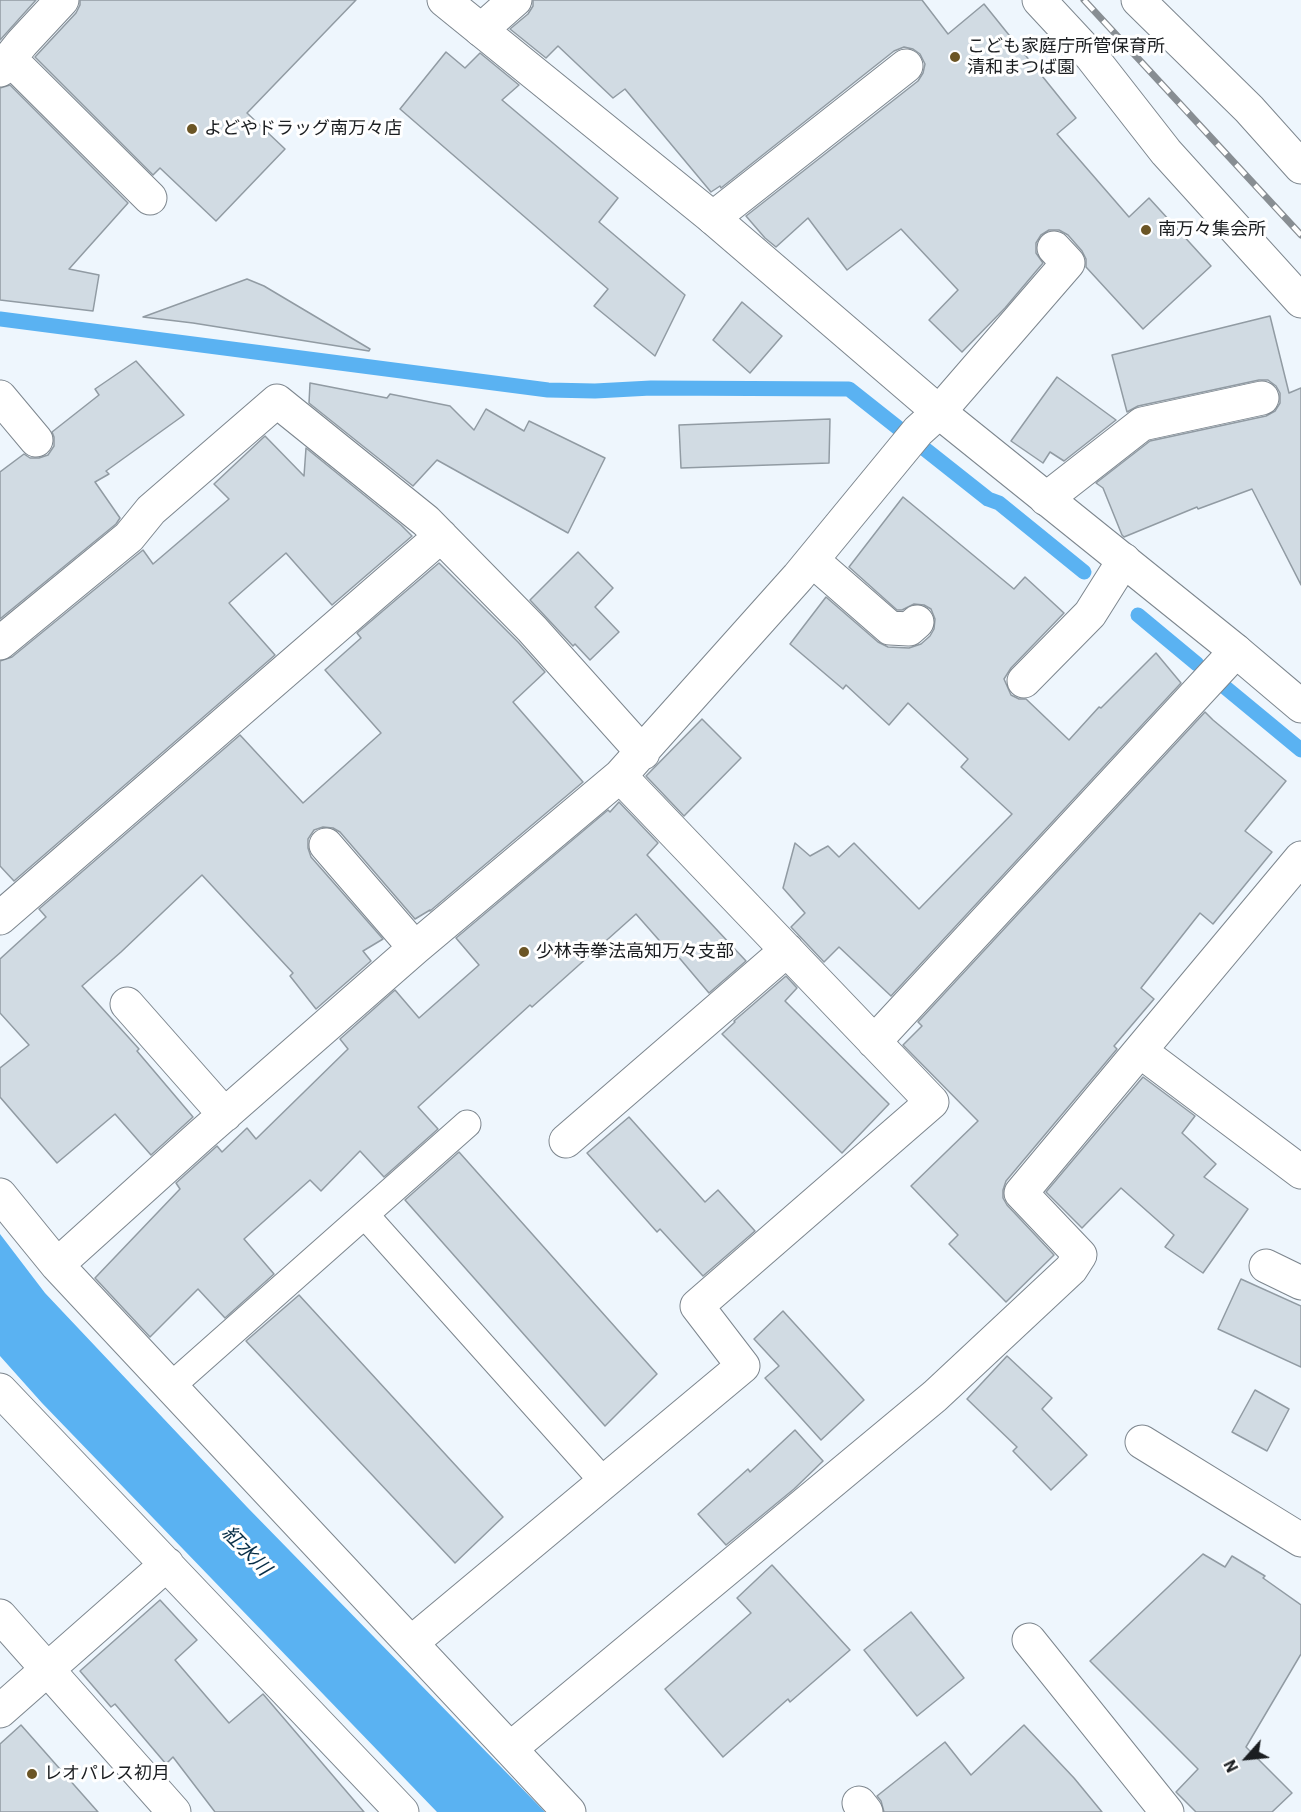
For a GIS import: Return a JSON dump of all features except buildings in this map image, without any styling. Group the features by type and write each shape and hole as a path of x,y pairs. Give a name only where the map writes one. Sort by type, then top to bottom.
{"street":[{"path":"63,0 5,64 150,198"},
{"path":"444,0 713,218 919,432 1046,499 1301,706"},
{"path":"481,30 515,0"},
{"path":"1040,0 1091,56 1166,152 1301,301"},
{"path":"1138,0 1249,109 1301,166"},
{"path":"713,218 906,66"},
{"path":"57,1265 415,948 620,776 643,753 798,577 919,432 1068,263 1054,248"},
{"path":"0,397 36,440"},
{"path":"1046,499 1142,424 1262,398"},
{"path":"0,643 129,537 151,510 277,401 426,521 532,629 643,753"},
{"path":"0,918 441,536"},
{"path":"812,560 890,628 909,629 917,622"},
{"path":"1024,681 1090,614 1124,560"},
{"path":"874,1042 1236,651"},
{"path":"411,1643 743,1366 697,1305 932,1102 620,776"},
{"path":"326,845 415,948"},
{"path":"510,1749 935,1396 1071,1269 1080,1255 1021,1193 1301,858"},
{"path":"566,1141 787,950"},
{"path":"127,1004 225,1115"},
{"path":"1140,1050 1301,1172"},
{"path":"0,1196 57,1265 569,1812"},
{"path":"1266,1266 1301,1282"},
{"path":"0,1390 402,1812"},
{"path":"1142,1442 1301,1540"},
{"path":"0,1711 167,1564"},
{"path":"0,1616 174,1812"},
{"path":"1029,1640 1167,1812"}],"lane":[{"path":"170,1387 467,1124"},
{"path":"365,1215 604,1482"}],"water":[{"name":"紅水川","path":"0,1234 45,1293 247,1507 545,1812 437,1812 42,1403 0,1356"}],"waterway":[{"path":"0,319 548,390 849,389 988,499 999,503 1084,572"},
{"path":"1138,615 1197,664"},
{"path":"1226,688 1301,750"}],"railway":[{"path":"1084,0 1301,235"}],"place":[{"name":"こども家庭庁所管保育所 清和まつば園","path":"955,57"},
{"name":"よどやドラッグ南万々店","path":"192,129"},
{"name":"南万々集会所","path":"1146,230"},
{"name":"少林寺拳法高知万々支部","path":"524,952"},
{"name":"レオパレス初月","path":"32,1774"}]}
